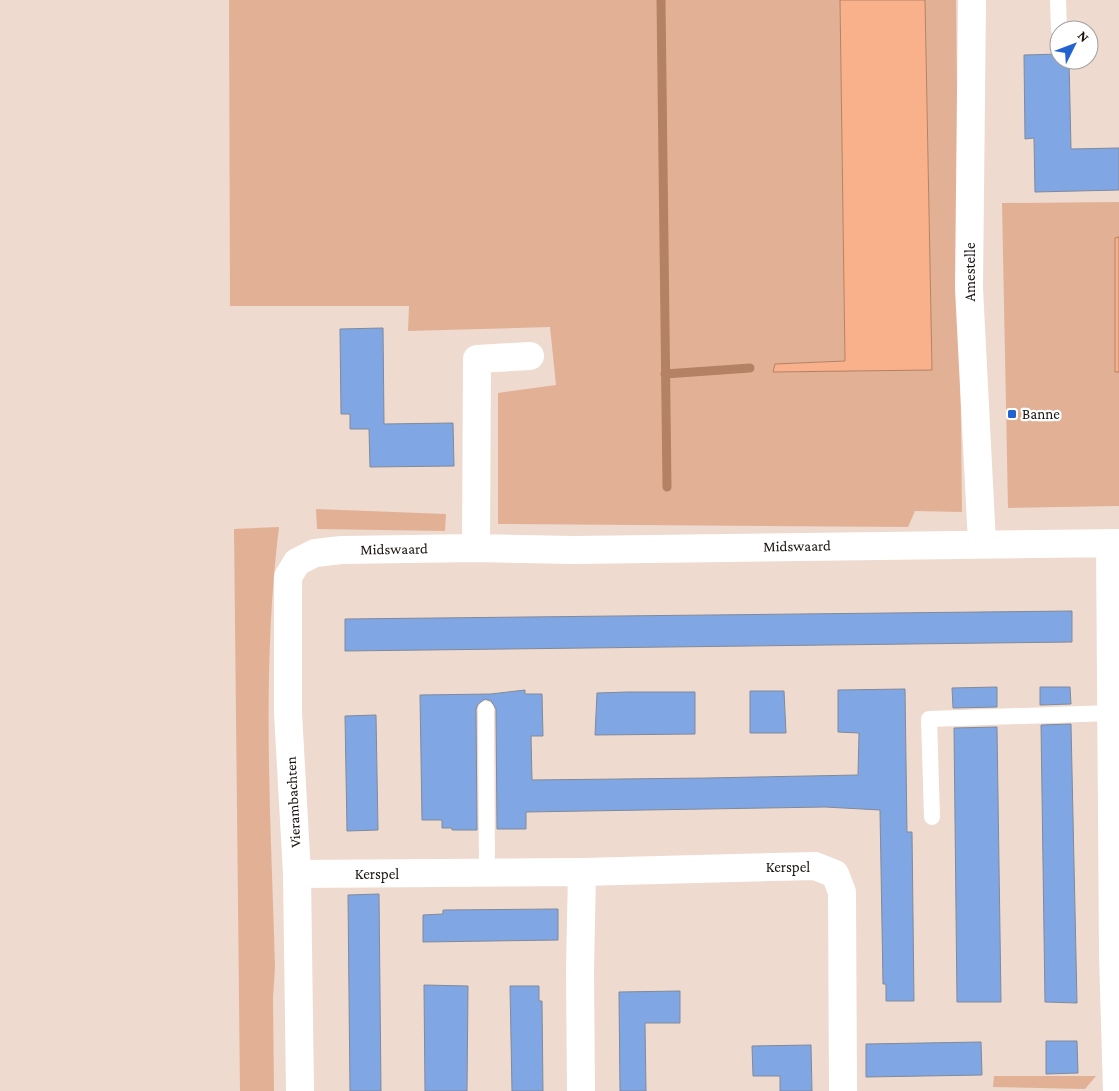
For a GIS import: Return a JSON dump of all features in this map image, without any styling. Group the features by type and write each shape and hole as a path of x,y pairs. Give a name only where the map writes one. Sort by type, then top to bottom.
{"street":[{"name":"Amestelle","path":"972,0 969,288 982,543"},
{"path":"476,548 477,359 530,356"},
{"name":"Midswaard","path":"342,550 476,548 574,550 982,543 1115,543"},
{"path":"1115,543 1112,713 1117,1091"},
{"name":"Vierambachten","path":"300,1091 297,874 288,713 288,577 297,562 315,553 342,550"},
{"name":"Kerspel","path":"297,874 582,872 815,866 835,874 842,892 843,1091"},
{"path":"581,1091 580,970 582,872"}],"lane":[{"path":"1058,0 1059,20"},
{"path":"486,709 487,873"},
{"path":"932,818 929,719 1112,713"}],"shaded area":[{"path":"229,0 840,0 845,361 775,364 932,370 925,0 956,0 962,512 915,511 908,527 498,524 498,393 556,385 550,327 408,331 409,306 230,306"},
{"path":"840,0 925,0 932,370 773,372 775,364 845,361"},
{"path":"1119,202 1119,237 1115,238 1115,371 1119,372 1119,506 1008,508 1002,203"},
{"path":"1119,237 1119,372 1115,372 1115,238"},
{"path":"316,509 446,514 445,531 317,529"},
{"path":"279,527 273,582 269,692 275,967 273,998 274,1091 240,1091 234,529"},
{"path":"994,1076 1096,1076 1085,1089 993,1087"}],"building":[{"path":"1049,54 1049,70 1069,70 1071,149 1119,148 1119,190 1035,192 1034,138 1025,139 1024,55"},
{"path":"383,328 384,424 453,423 454,466 370,467 369,429 350,429 350,414 341,414 340,329"},
{"path":"1072,611 1072,642 345,651 345,619"},
{"path":"997,687 997,707 953,708 952,688"},
{"path":"1040,687 1070,687 1071,704 1040,705"},
{"path":"905,689 907,832 912,832 914,1001 886,1001 886,984 883,984 880,810 825,807 526,812 526,829 497,829 496,709 491,701 485,699 478,704 476,709 477,830 452,830 452,828 442,828 442,820 422,820 420,695 491,694 525,690 525,694 542,694 543,736 531,736 532,780 707,778 858,775 859,733 838,732 838,690"},
{"path":"750,691 784,691 786,733 750,733"},
{"path":"695,692 695,734 595,735 597,693"},
{"path":"376,715 378,830 347,831 345,716"},
{"path":"1071,724 1077,1003 1045,1002 1041,725"},
{"path":"997,727 1001,1002 957,1002 954,728"},
{"path":"379,894 381,1091 350,1091 348,895"},
{"path":"558,909 558,940 423,942 423,915 443,914 443,910"},
{"path":"424,985 468,986 467,1091 425,1091"},
{"path":"510,986 539,986 539,1001 542,1001 543,1091 512,1091"},
{"path":"680,991 680,1023 645,1023 646,1091 620,1091 619,992"},
{"path":"1046,1041 1077,1041 1078,1073 1046,1074"},
{"path":"981,1042 982,1075 866,1077 866,1044"},
{"path":"811,1045 812,1091 780,1091 780,1076 753,1076 752,1046"}],"waterway":[{"path":"661,0 667,487"},
{"path":"665,374 750,368"}],"place":[{"name":"Banne","path":"1012,414"}]}
